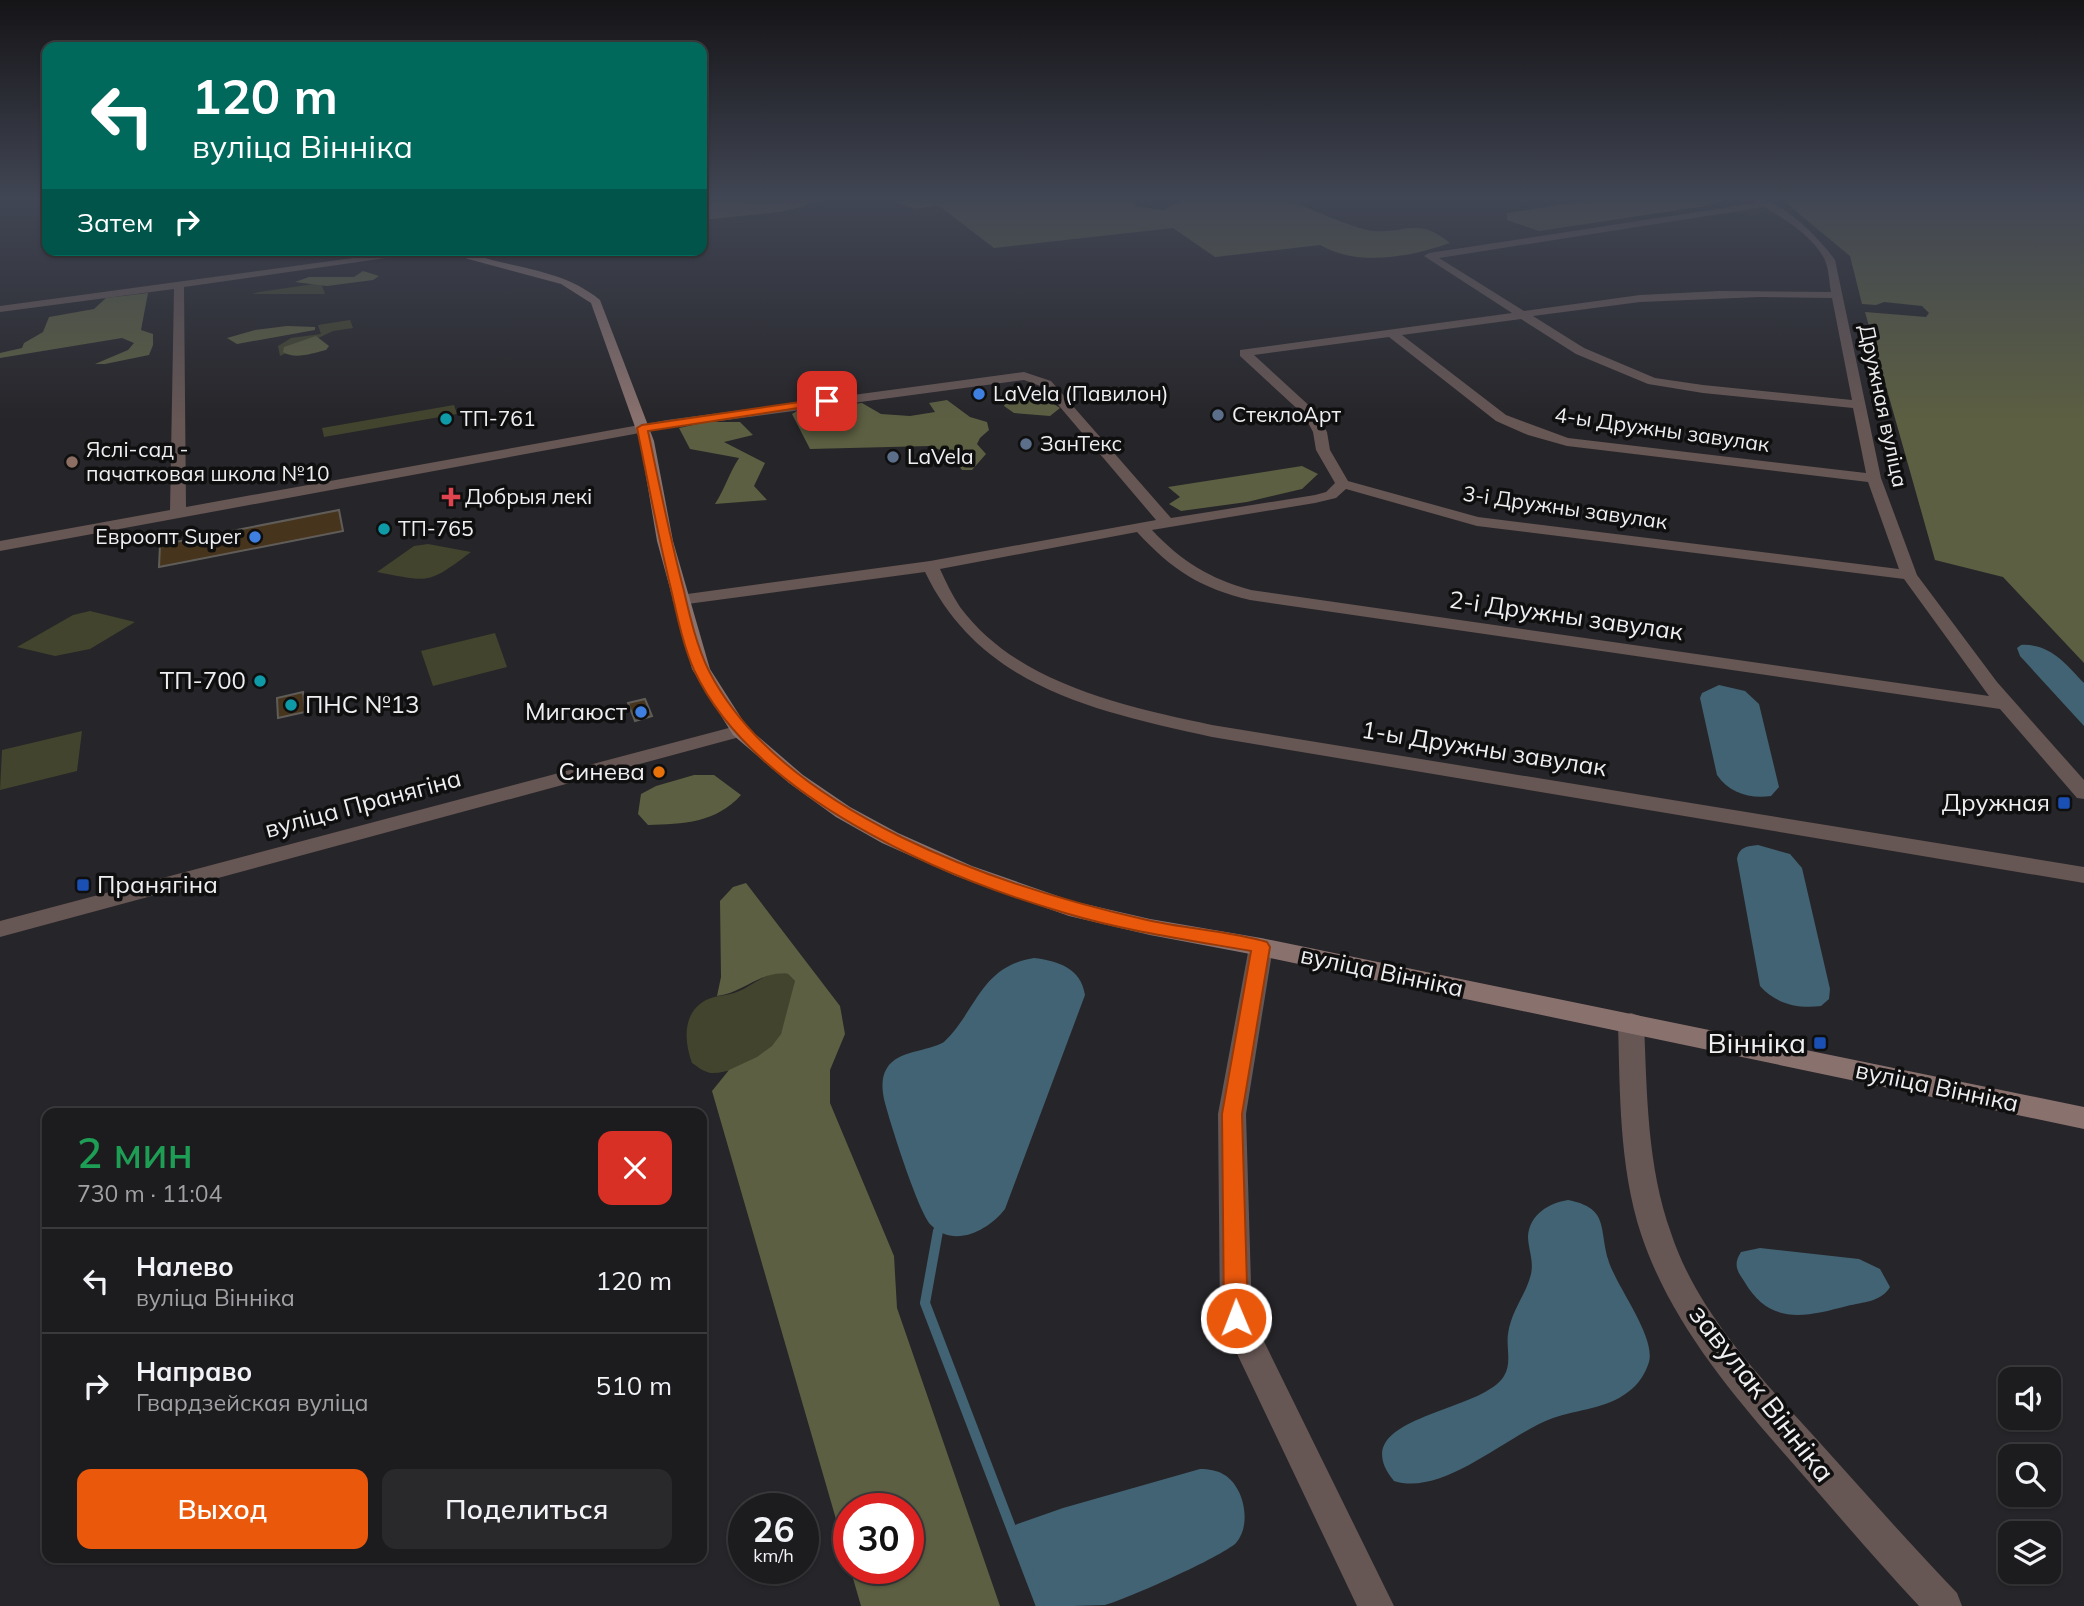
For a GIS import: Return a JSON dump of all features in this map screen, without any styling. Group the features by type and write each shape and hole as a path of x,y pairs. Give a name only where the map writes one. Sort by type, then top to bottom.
{"street":[{"path":"0,309 273,271"},
{"name":"вуліца Вінніка","path":"529,271 565,281 589,294 601,309 642,428 680,600 701,669 740,731 796,779 843,812 890,838 964,871 1069,908 1150,927 1261,947 2084,1118"},
{"path":"1453,271 1580,351 1652,381 1703,389 1857,404"},
{"name":"Дружная вуліца","path":"1833,271 1857,404 1874,478 1909,575 2005,704 2084,793"},
{"path":"178,513 179,283"},
{"path":"680,600 930,566 1331,495 1343,484 1323,450 1320,432 1309,413 1244,353 1556,308 1676,296 1839,295"},
{"path":"0,303 13,306"},
{"name":"4-ы Дружны завулак","path":"1392,333 1502,418 1555,439 1682,457 1874,478"},
{"path":"0,546 642,428 773,408 1024,376 1046,384 1167,523"},
{"name":"3-і Дружны завулак","path":"1343,484 1381,491 1428,508 1477,521 1909,575"},
{"name":"2-і Дружны завулак","path":"1141,527 1171,560 1190,573 1216,586 1250,595 2005,704"},
{"name":"1-ы Дружны завулак","path":"930,566 955,612 991,648 1076,695 1135,714 1212,731 2084,875"},
{"name":"вуліца Пранягіна","path":"0,929 740,731"},
{"path":"1261,947 1232,1114 1236,1318 1376,1606"},
{"name":"завулак Вінніка","path":"1631,1023 1636,1133 1642,1182 1656,1236 1681,1289 1721,1349 1770,1413 1944,1606"}],"green space":[{"path":"363,271 379,276 373,280 327,286 295,282 309,277 354,277"},
{"path":"1854,271 2084,271 2084,663 2003,577 1935,560 1865,312 1926,317 1929,313 1922,306 1884,302 1876,305 1862,304"},
{"path":"321,283 325,294 252,294 259,292"},
{"path":"148,293 141,330 153,334 149,355 95,364 128,350 134,343 122,338 0,358 0,353 22,348 24,343 43,332 49,317 94,309 106,298"},
{"path":"350,320 353,328 333,331 280,356 278,346 291,338 321,334 318,325"},
{"path":"287,326 315,327 315,330 237,344 227,338 255,330"},
{"path":"316,336 329,346 326,350 298,356 283,352 284,347"},
{"path":"1028,395 1043,397 1060,408 1050,416 1014,413 1004,406 1006,401"},
{"path":"947,400 970,417 987,422 989,430 977,444 986,454 972,470 962,470 948,453 930,446 810,449 792,414 800,409 862,403 881,414 910,416 935,412 929,403"},
{"path":"454,405 457,414 324,437 322,428"},
{"path":"707,422 740,422 753,435 724,442 765,463 754,486 767,500 715,504 739,458 690,449 679,428"},
{"path":"1302,466 1318,474 1302,489 1247,502 1181,511 1169,504 1180,497 1168,487"},
{"path":"428,544 471,552 445,570 427,578 408,578 377,572 414,546"},
{"path":"90,611 135,622 90,649 55,656 17,647 73,615"},
{"path":"495,633 507,667 433,686 421,651"},
{"path":"82,731 77,771 0,790 2,750"},
{"path":"694,775 714,775 741,795 721,811 698,820 648,825 638,814 641,794 656,786"},
{"path":"746,883 840,1006 845,1034 830,1070 830,1103 894,1256 897,1308 1000,1606 861,1606 855,1584 924,1584 924,1493 833,1493 833,1509 712,1091 729,1070 757,1057 772,1046 781,1034 795,981 788,974 769,975 736,991 717,996 721,977 720,901 733,887"},
{"path":"776,972 788,974 795,981 787,1015 776,1042 761,1056 730,1070 711,1073 692,1063 687,1046 687,1028 698,1006 710,998 737,992"}],"water":[{"path":"2021,645 2041,647 2049,651 2084,683 2084,726 2020,656 2017,648"},
{"path":"1719,685 1745,691 1759,704 1779,787 1771,796 1755,797 1741,793 1728,786 1717,775 1700,698 1702,693"},
{"path":"1758,845 1790,854 1802,868 1830,989 1829,999 1821,1006 1788,1004 1773,997 1760,986 1737,859 1744,848"},
{"path":"1034,958 1067,967 1079,978 1085,995 1005,1209 981,1230 950,1236 931,1225 919,1204 887,1110 882,1083 884,1075 892,1062 905,1054 944,1042 991,980 1002,970"},
{"path":"1568,1200 1590,1208 1600,1221 1612,1270 1647,1339 1650,1351 1646,1371 1632,1389 1620,1398 1535,1426 1454,1472 1413,1484 1394,1481 1383,1459 1386,1443 1399,1429 1490,1389 1504,1376 1508,1366 1510,1326 1531,1274 1528,1236 1532,1222 1542,1211"},
{"path":"1760,1248 1859,1259 1880,1269 1890,1287 1877,1299 1832,1310 1803,1315 1777,1312 1754,1295 1737,1267 1741,1252"},
{"path":"1200,1469 1223,1474 1239,1492 1245,1518 1243,1531 1236,1543 1173,1577 1105,1605 1041,1606 1012,1526 1063,1508"}],"building":[{"name":"Евроопт Super","path":"339,510 343,531 159,567 160,545"},
{"name":"ПНС №13","path":"303,692 305,712 278,718 277,698"},
{"name":"Мигаюст","path":"645,699 652,716 635,721 628,703"}],"waterway":[{"path":"938,1231 925,1303 1041,1606"}],"place":[{"name":"LaVela (Павилон)","path":"979,394"},
{"name":"СтеклоАрт","path":"1218,415"},
{"name":"ТП-761","path":"446,419"},
{"name":"ЗанТекс","path":"1026,444"},
{"name":"LaVela","path":"893,457"},
{"name":"Яслі-сад - пачатковая школа №10","path":"72,462"},
{"name":"Добрыя лекі","path":"451,497"},
{"name":"ТП-765","path":"384,529"},
{"name":"Евроопт Super","path":"255,537"},
{"name":"ТП-700","path":"260,681"},
{"name":"ПНС №13","path":"291,705"},
{"name":"Мигаюст","path":"641,712"},
{"name":"Синева","path":"659,772"},
{"name":"Дружная","path":"2064,803"},
{"name":"Пранягіна","path":"83,885"},
{"name":"Вінніка","path":"1820,1043"}],"route":[{"path":"827,401 642,428 647,441 665,541 701,669 740,731 796,779 843,812 890,838 1010,889 1069,908 1150,927 1261,947 1232,1114 1236,1318"}]}
